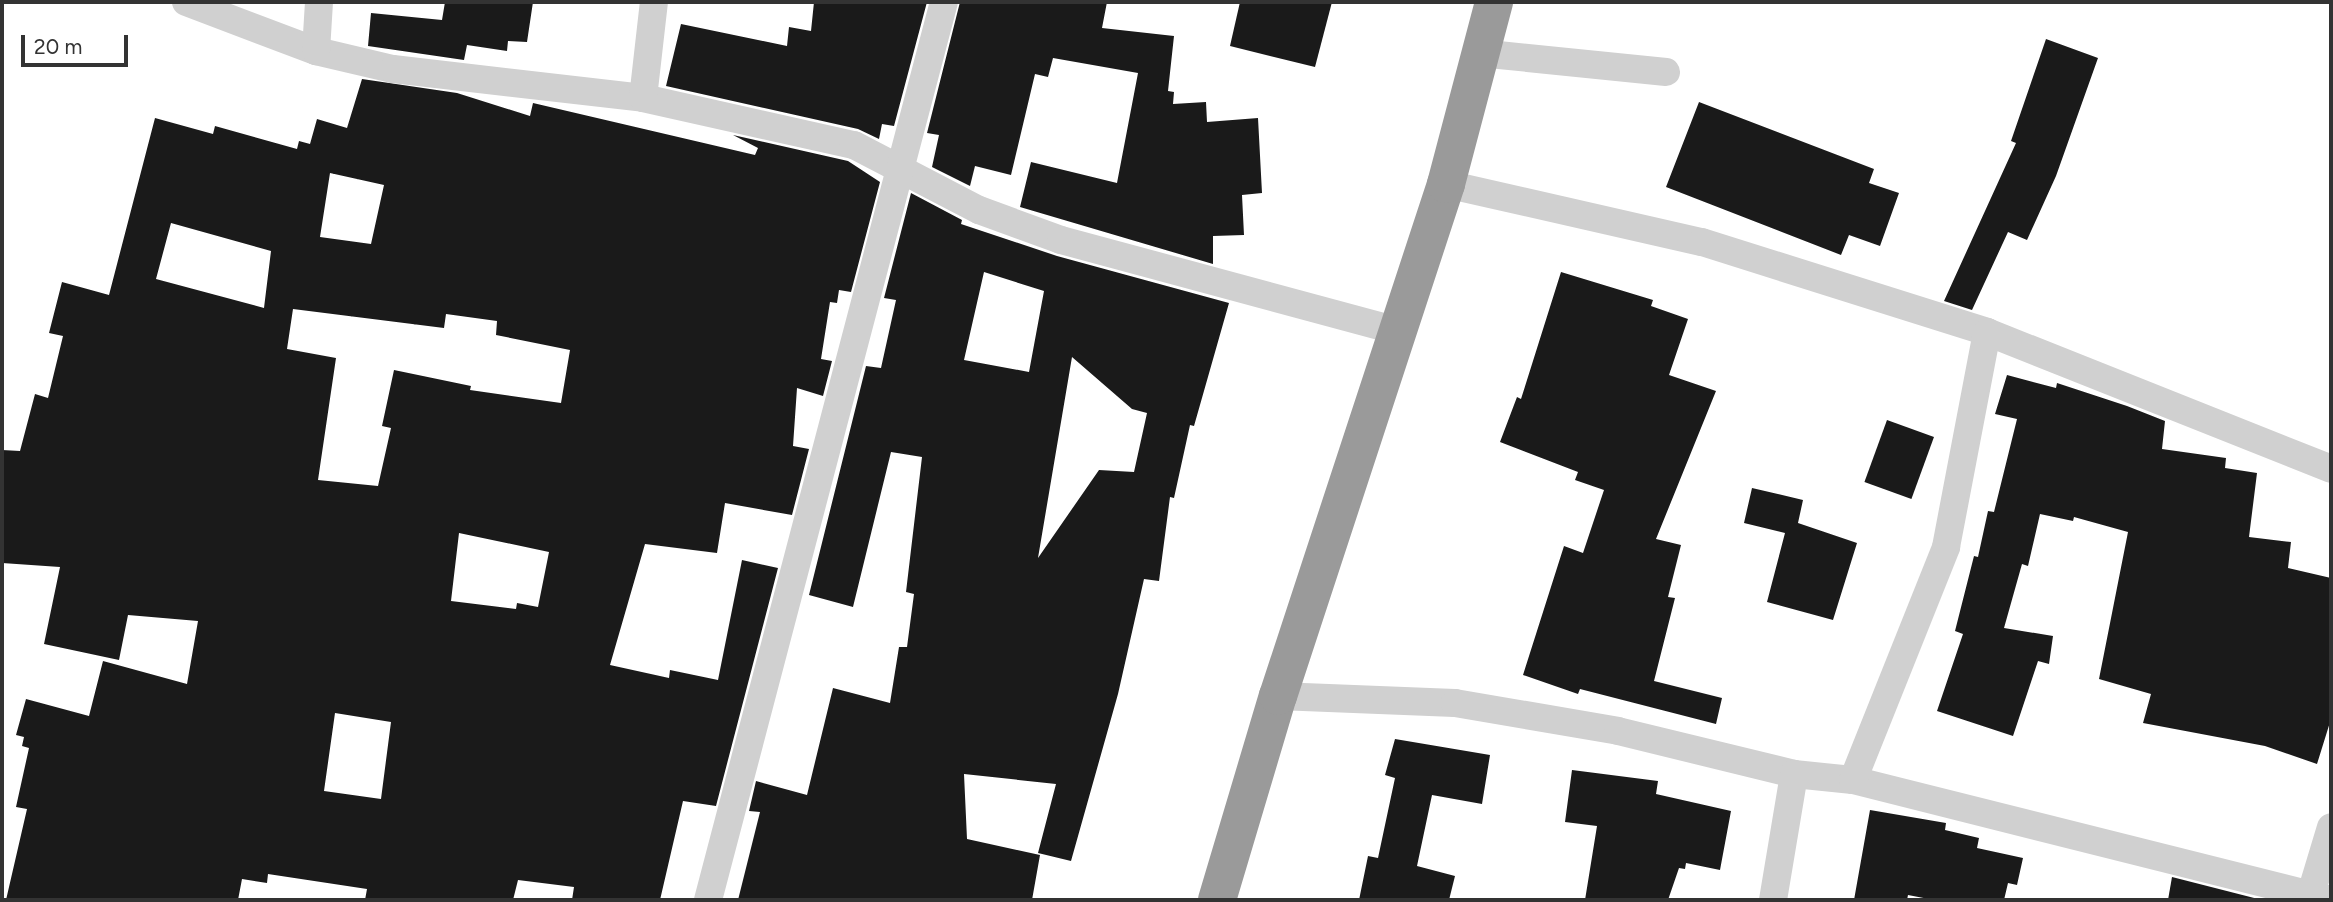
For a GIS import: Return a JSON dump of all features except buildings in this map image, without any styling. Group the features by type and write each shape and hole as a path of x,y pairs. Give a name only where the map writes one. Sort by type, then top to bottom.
{"highway":[{"path":"1217,900 1278,696 1446,184 1494,2"}],"street":[{"path":"186,2 316,51 393,69 643,98 854,145 979,210 1061,240 1398,331"},
{"path":"316,51 319,2"},
{"path":"643,98 654,2"},
{"path":"708,900 944,2"},
{"path":"1479,53 1666,72"},
{"path":"1446,184 1702,242 1987,332 2331,469"},
{"path":"1853,780 1946,547 1987,332"},
{"path":"1278,696 1455,703 1618,731 1794,774 1853,780 2316,898 2331,827"},
{"path":"1773,900 1794,774"}]}
